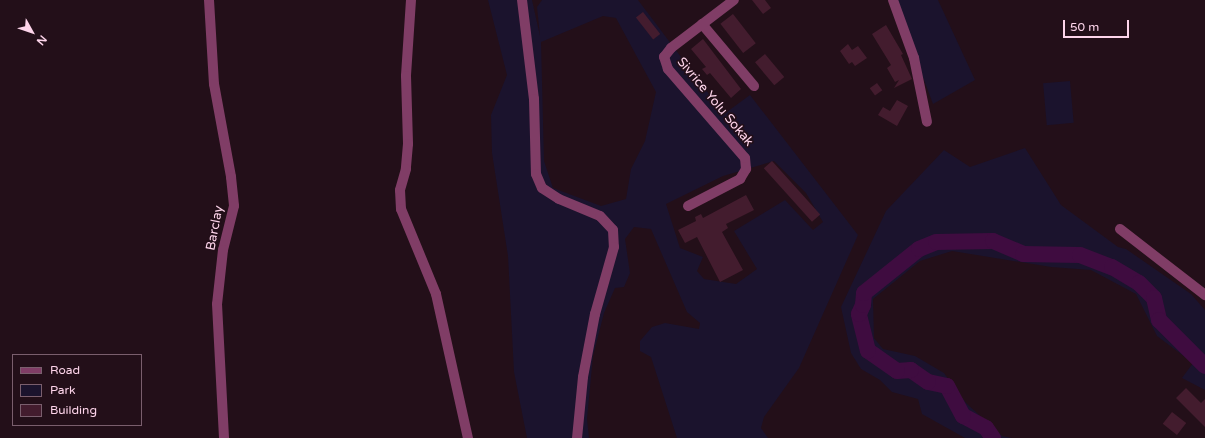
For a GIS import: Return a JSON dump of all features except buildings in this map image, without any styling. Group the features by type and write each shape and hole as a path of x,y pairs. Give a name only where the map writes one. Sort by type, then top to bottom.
{"street":[{"name":"Barclay","path":"209,0 214,84 231,177 234,206 223,250 217,304 224,438"},
{"path":"411,0 406,76 408,144 406,169 400,190 401,209 436,294 468,438"},
{"path":"522,0 534,99 536,174 542,188 559,199 600,216 613,230 614,247 595,314 583,377 577,438"},
{"name":"Sivrice Yolu Sokak","path":"688,206 740,179 746,169 745,158 668,69 664,57 671,48 734,0"},
{"path":"893,0 914,58 927,122"},
{"path":"702,24 754,86"},
{"path":"1120,229 1205,295"}],"green space":[{"path":"488,0 532,0 540,36 537,7 542,0 638,0 724,114 750,95 858,235 799,368 764,417 761,428 768,438 677,438 651,357 640,351 640,341 652,327 665,323 699,329 700,323 687,312 651,229 634,227 625,239 630,273 624,287 615,288 604,313 593,356 587,419 589,438 527,438 514,372 508,256 492,153 491,115 507,75","holes":["603,16 616,18 656,92 645,141 631,169 626,199 601,206 553,188 544,161 541,42","774,161 806,193 823,222 813,230 785,200 734,231 757,269 736,284 704,279 697,271 703,257 680,248 666,204 723,176"]},
{"path":"894,0 938,0 975,80 933,104"},
{"path":"1070,81 1074,123 1047,125 1043,83"},
{"path":"1025,148 1061,205 1118,247 1126,249 1191,294 1205,310 1205,390 1182,378 1193,363 1157,336 1136,294 1091,270 1051,267 952,251 920,261 873,299 874,338 883,349 915,356 944,373 966,403 1002,436 1012,438 965,438 922,414 918,399 892,392 880,380 861,369 851,353 841,307 886,211 944,150 970,167"}],"waterway":[{"path":"993,438 986,428 963,416 947,386 928,382 911,370 897,371 868,351 859,314 863,305 864,293 919,249 936,242 993,241 1023,254 1080,255 1112,267 1139,283 1154,298 1159,320 1205,366"}]}
